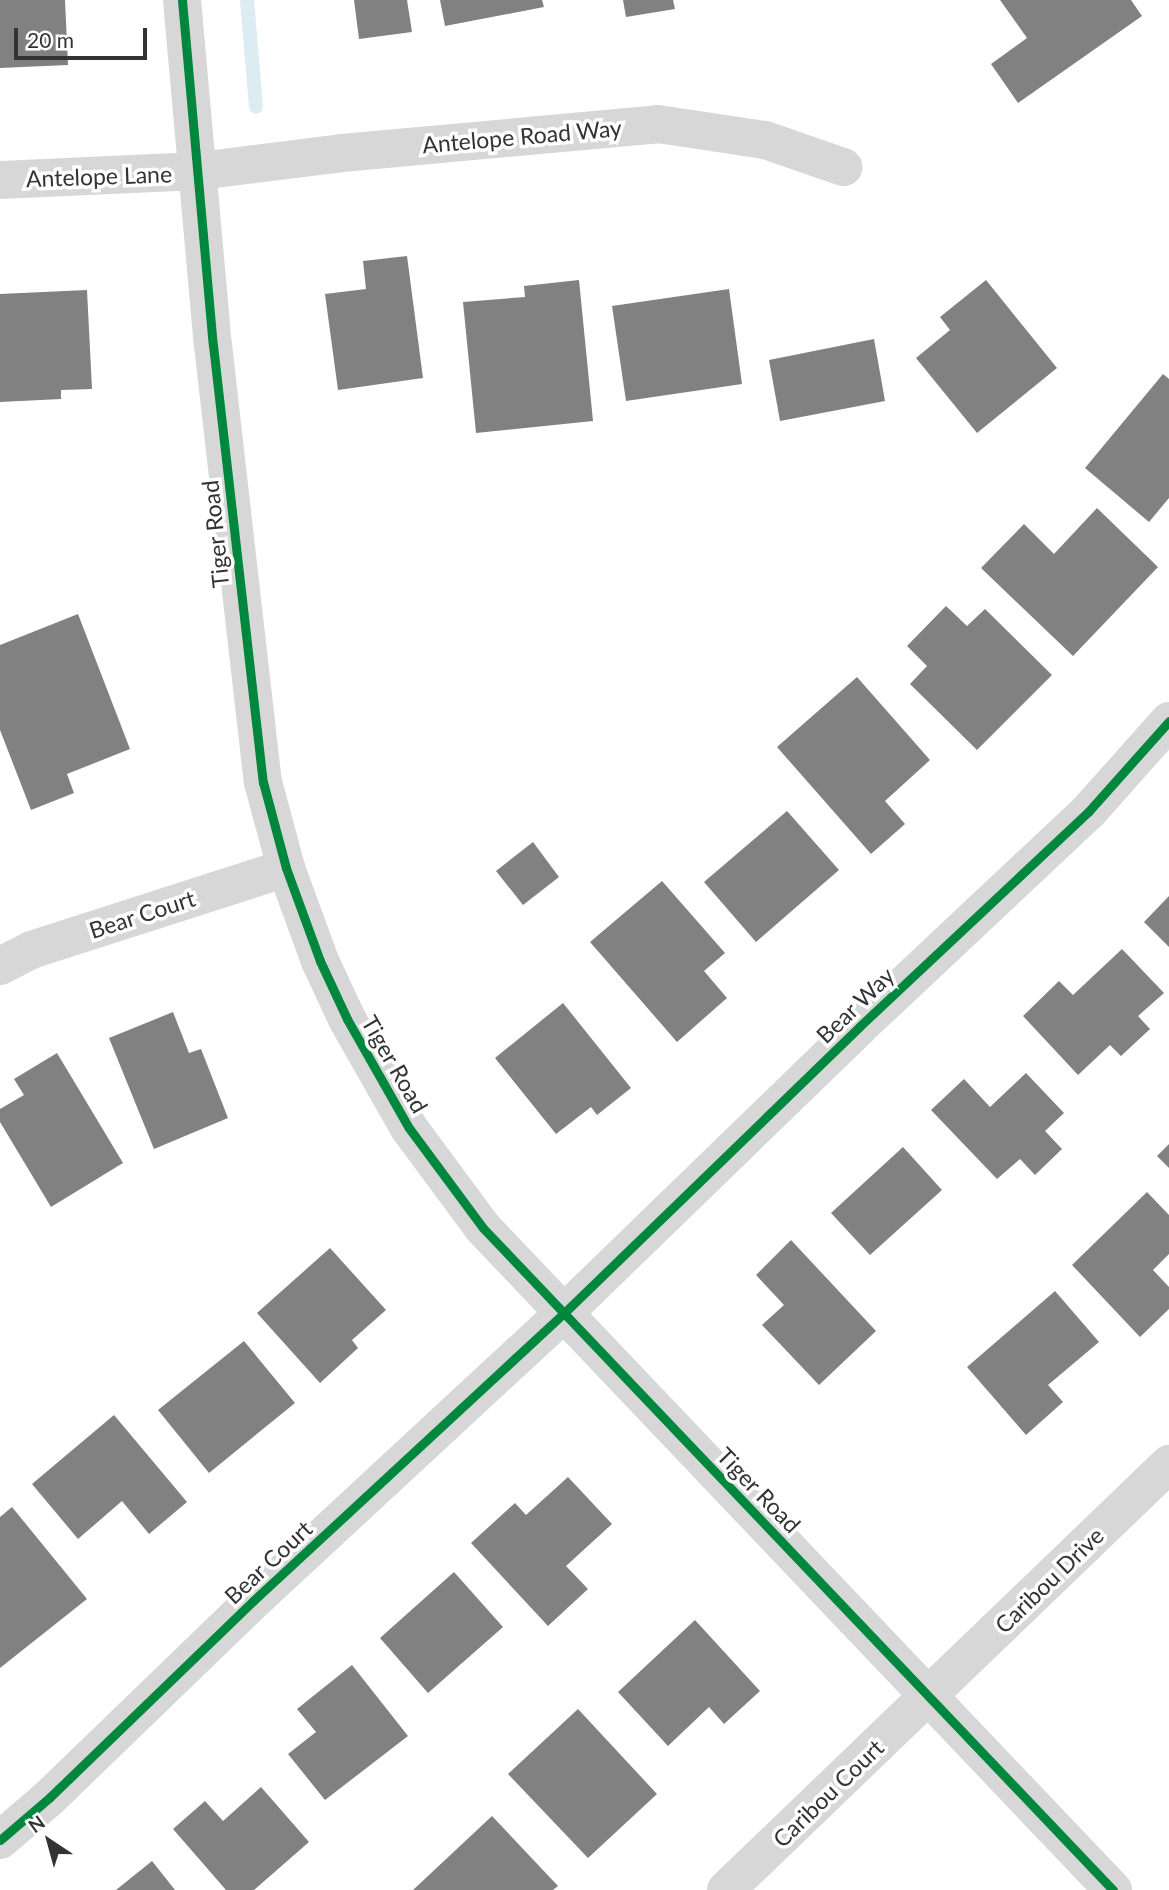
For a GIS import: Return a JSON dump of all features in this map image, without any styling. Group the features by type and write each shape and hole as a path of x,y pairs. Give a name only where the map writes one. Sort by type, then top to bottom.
{"street":[{"name":"Tiger Road","path":"182,0 215,359 263,782 286,868 320,961 346,1019 409,1128 483,1228 1113,1890"},
{"name":"Antelope Road Way","path":"198,172 342,152 658,124 765,140 843,167"},
{"name":"Antelope Lane","path":"0,180 198,172"},
{"name":"Bear Way","path":"564,1313 860,1026 1088,811 1169,721"},
{"name":"Bear Court","path":"0,966 32,950 286,868"},
{"name":"Bear Court","path":"0,1840 49,1798 254,1600 564,1313"},
{"name":"Caribou Drive","path":"929,1695 1169,1464"},
{"name":"Caribou Court","path":"726,1890 929,1695"}],"building":[{"path":"0,0 65,0 68,65 0,68"},
{"path":"354,0 407,0 412,32 359,39"},
{"path":"440,0 542,0 544,7 445,26"},
{"path":"623,0 673,0 675,9 626,17"},
{"path":"1000,0 1131,0 1142,16 1018,103 991,64 1027,38"},
{"path":"407,256 423,378 338,390 325,294 366,289 363,261"},
{"path":"579,280 593,421 476,433 463,302 525,297 524,286"},
{"path":"986,280 1057,368 977,433 916,358 950,330 940,317"},
{"path":"729,289 742,384 626,401 612,306"},
{"path":"87,290 92,389 61,390 61,399 0,402 0,294"},
{"path":"874,339 885,401 780,421 769,360"},
{"path":"1163,374 1169,379 1169,498 1149,522 1085,468"},
{"path":"1097,508 1158,567 1073,656 981,568 1024,524 1054,554"},
{"path":"946,606 967,626 985,609 1052,675 977,750 910,684 927,666 907,646"},
{"path":"78,614 130,749 67,774 74,793 31,810 0,730 0,645"},
{"path":"857,677 930,760 885,801 905,824 871,854 777,747"},
{"path":"787,811 839,870 756,942 704,882"},
{"path":"533,842 559,877 523,905 496,871"},
{"path":"662,881 725,953 704,971 727,998 677,1042 590,942"},
{"path":"1169,896 1169,947 1144,922"},
{"path":"1122,949 1164,993 1138,1016 1150,1029 1121,1056 1110,1045 1078,1075 1023,1016 1059,981 1073,995"},
{"path":"563,1003 631,1088 597,1115 591,1107 556,1134 495,1058"},
{"path":"173,1012 189,1053 201,1049 228,1118 154,1149 109,1038"},
{"path":"57,1053 123,1163 51,1207 0,1122 0,1109 24,1095 14,1079"},
{"path":"1026,1073 1064,1113 1045,1131 1062,1149 1035,1175 1020,1159 997,1179 931,1110 964,1079 990,1107"},
{"path":"1169,1144 1169,1168 1157,1156"},
{"path":"903,1147 942,1190 870,1255 831,1213"},
{"path":"1147,1192 1169,1215 1169,1254 1153,1270 1169,1287 1169,1309 1140,1337 1072,1265"},
{"path":"791,1240 876,1331 819,1385 762,1325 784,1305 756,1275"},
{"path":"330,1248 386,1310 352,1340 358,1348 320,1383 257,1313"},
{"path":"1055,1291 1099,1342 1048,1385 1063,1402 1026,1435 967,1367"},
{"path":"244,1341 295,1403 209,1473 158,1410"},
{"path":"114,1415 187,1502 149,1534 122,1501 78,1539 32,1484"},
{"path":"568,1477 612,1524 566,1566 588,1589 548,1626 471,1543 515,1503 526,1515"},
{"path":"12,1507 87,1599 0,1668 0,1517"},
{"path":"454,1572 503,1627 428,1693 380,1638"},
{"path":"695,1620 760,1691 724,1724 709,1707 668,1746 618,1692"},
{"path":"352,1665 408,1736 325,1800 288,1754 316,1732 297,1709"},
{"path":"578,1709 657,1794 588,1858 508,1774"},
{"path":"261,1787 309,1842 254,1890 226,1890 173,1829 205,1801 223,1821"},
{"path":"492,1816 558,1886 553,1890 413,1890"},
{"path":"152,1861 175,1890 116,1890"}],"waterway":[{"path":"247,0 256,107"}],"cycle path":[{"path":"182,0 213,345 263,782 286,868 320,961 347,1019 409,1128 483,1228 1113,1890"},
{"path":"0,1840 49,1798 254,1600 564,1313 860,1026 1088,812 1169,721"}]}
